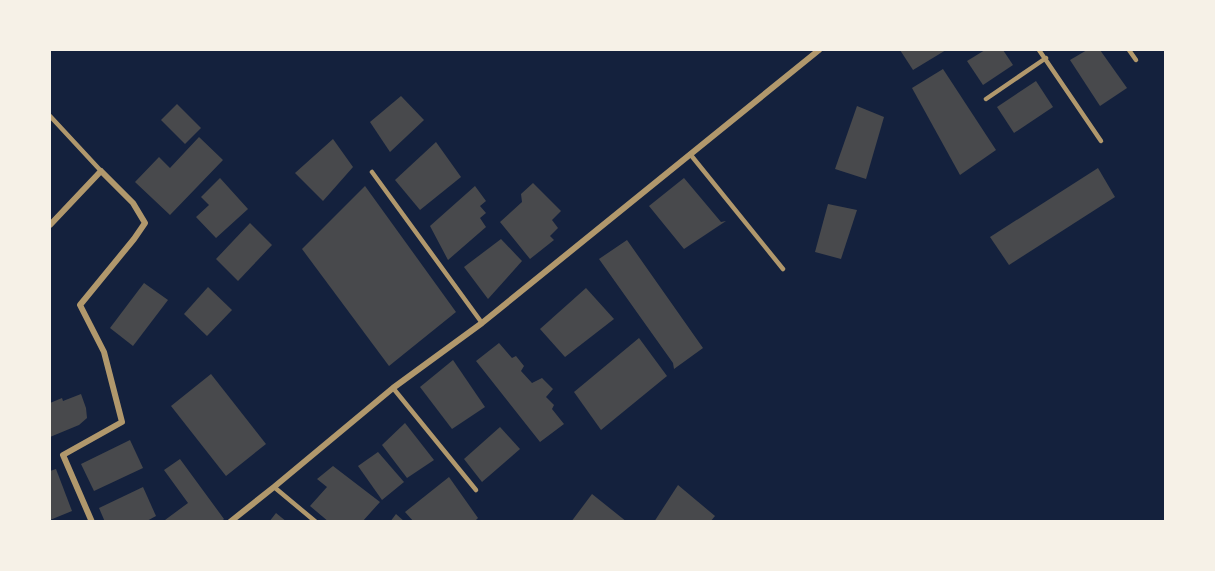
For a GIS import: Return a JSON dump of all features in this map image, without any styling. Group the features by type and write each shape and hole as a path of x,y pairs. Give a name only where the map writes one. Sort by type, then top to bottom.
{"street":[{"path":"230,522 393,388 482,323 819,50"},
{"path":"50,225 101,171 132,203 145,223 80,305 104,352 122,422 63,455 92,522"}],"lane":[{"path":"1039,50 1101,141"},
{"path":"1130,50 1136,60"},
{"path":"986,99 1046,58"},
{"path":"50,116 101,171"},
{"path":"690,154 783,269"},
{"path":"372,172 482,323"},
{"path":"393,388 476,490"},
{"path":"274,487 316,522"}],"building":[{"path":"900,50 946,50 913,70"},
{"path":"985,50 1003,50 1013,65 983,85 967,61"},
{"path":"1087,50 1100,50 1127,88 1100,106 1070,60"},
{"path":"943,69 996,150 960,175 912,88"},
{"path":"1036,81 1053,107 1014,133 997,107"},
{"path":"401,96 424,120 390,152 370,122"},
{"path":"177,104 201,128 185,144 161,120"},
{"path":"857,106 884,117 866,179 835,169"},
{"path":"199,137 223,160 170,215 135,182 159,157 170,168"},
{"path":"333,139 353,167 323,201 295,173"},
{"path":"436,142 461,177 420,210 395,180"},
{"path":"1098,168 1115,197 1009,265 990,237"},
{"path":"220,178 248,209 216,238 196,217 209,205 201,197"},
{"path":"684,178 721,222 726,221 684,249 649,206"},
{"path":"533,183 561,211 552,220 558,228 550,236 554,240 530,259 500,222 522,202 521,194"},
{"path":"365,186 456,312 389,366 302,249"},
{"path":"475,186 486,201 480,206 486,213 480,218 486,227 448,260 430,226"},
{"path":"828,204 857,210 841,259 815,252"},
{"path":"250,223 272,245 238,281 216,259"},
{"path":"501,239 522,261 488,299 464,267"},
{"path":"627,240 703,348 674,369 673,363 599,259"},
{"path":"144,283 168,300 133,346 110,328"},
{"path":"208,287 232,310 207,336 184,314"},
{"path":"586,288 614,319 565,357 540,329"},
{"path":"639,338 667,376 601,430 574,392"},
{"path":"499,343 512,358 516,356 524,366 521,371 532,383 542,378 553,389 546,397 554,405 552,409 564,424 540,442 476,361"},
{"path":"453,360 485,407 452,429 420,387"},
{"path":"211,374 266,444 226,476 171,406"},
{"path":"81,394 87,418 79,425 50,437 50,403"},
{"path":"405,423 434,460 407,478 382,445"},
{"path":"500,427 520,449 482,482 464,459"},
{"path":"130,440 143,468 94,491 81,464"},
{"path":"378,452 404,482 382,500 358,466"},
{"path":"180,459 224,519 221,522 165,520 188,503 164,470"},
{"path":"333,466 380,502 362,522 329,522 310,506 327,487 317,479"},
{"path":"56,469 72,511 50,520 50,471"},
{"path":"449,477 478,518 474,522 414,522 405,512"},
{"path":"678,485 715,516 710,522 654,522"},
{"path":"143,487 156,516 145,522 105,522 99,508"},
{"path":"592,494 627,522 571,522"},
{"path":"276,513 287,522 269,522"},
{"path":"396,514 405,522 390,522"}]}
